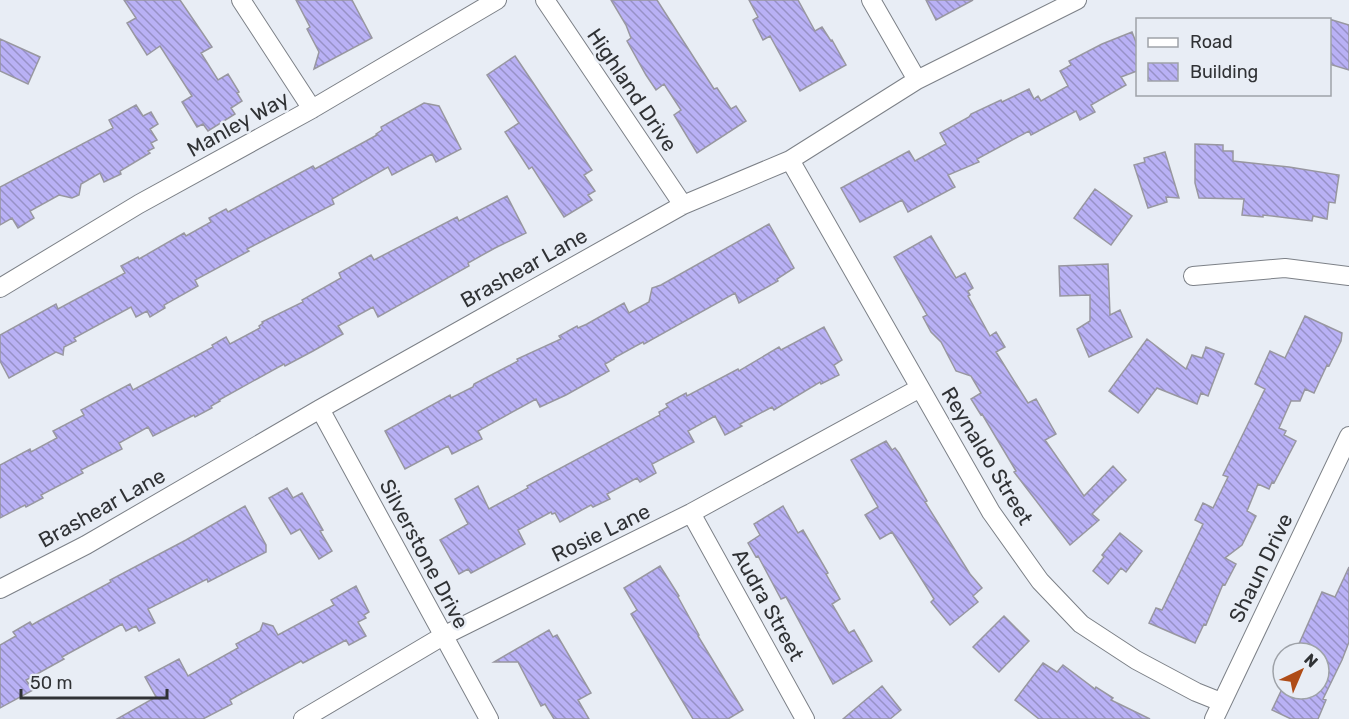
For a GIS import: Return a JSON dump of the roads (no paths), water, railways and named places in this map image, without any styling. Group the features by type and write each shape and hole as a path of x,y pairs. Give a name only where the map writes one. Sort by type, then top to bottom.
{"street":[{"path":"241,0 312,109"},
{"name":"Manley Way","path":"0,288 139,204 312,109 497,0"},
{"name":"Highland Drive","path":"545,0 683,205"},
{"path":"871,0 917,80"},
{"name":"Brashear Lane","path":"0,589 86,544 320,409 683,205 790,160 917,80 1077,0"},
{"name":"Reynaldo Street","path":"790,160 991,512 1040,581 1081,624 1136,660 1196,692 1217,711"},
{"path":"1193,276 1285,268 1349,276"},
{"name":"Rosie Lane","path":"303,719 443,636 691,513 920,388"},
{"name":"Silverstone Drive","path":"320,409 489,719"},
{"name":"Shaun Drive","path":"1217,711 1349,436"},
{"name":"Audra Street","path":"691,513 805,719"}]}
